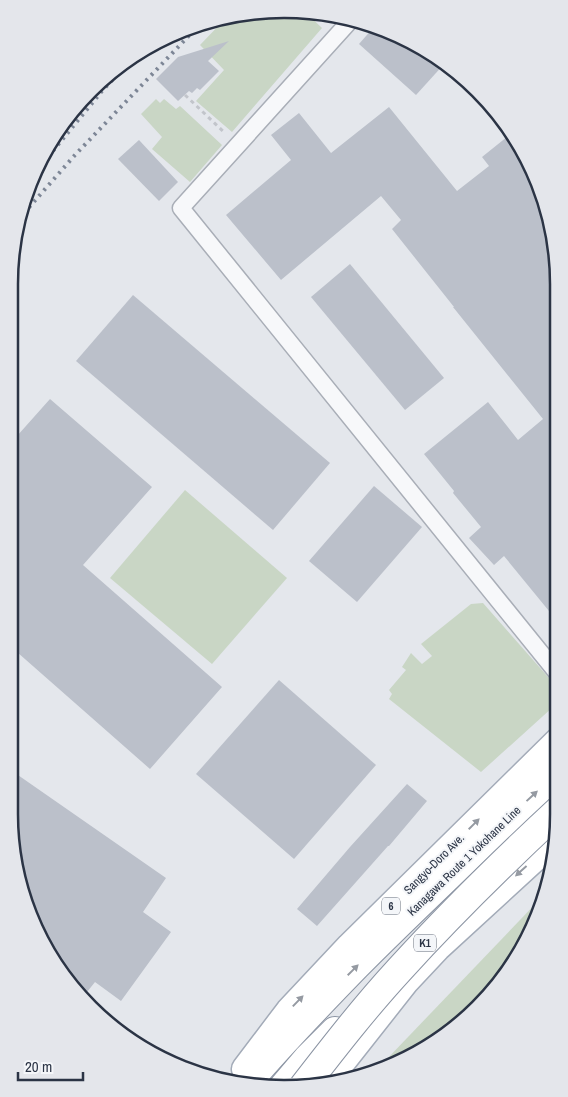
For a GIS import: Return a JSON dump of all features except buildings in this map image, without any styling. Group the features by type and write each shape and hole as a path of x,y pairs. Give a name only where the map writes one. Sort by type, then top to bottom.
{"highway":[{"name":"Kanagawa Route 1 Yokohane Line","path":"252,1077 319,1004 377,946 550,779"},
{"name":"K1","path":"311,1078 346,1031 399,970 464,901 550,818"},
{"path":"289,1080 340,1026 437,948"}],"main road":[{"name":"Sangyo-Doro Ave.","path":"240,1075 289,1011 350,946 550,749"},
{"path":"333,1075 406,981 437,948 548,846"}],"street":[{"path":"346,25 181,208 550,664"}],"path":[{"path":"185,95 238,145"}],"green space":[{"path":"301,18 313,19 322,28 232,132 196,101 224,70 200,45 218,26 249,20"},
{"path":"156,99 160,103 164,99 176,109 180,106 222,145 190,182 152,149 162,137 141,114"},
{"path":"185,490 287,578 212,664 110,578"},
{"path":"483,603 550,679 550,710 481,772 389,699 392,694 389,690 406,670 402,667 411,653 422,664 432,656 421,644 471,604"},
{"path":"533,906 515,946 484,989 460,1013 432,1035 388,1058"}],"railway":[{"path":"29,207 75,155 189,35"},
{"path":"53,150 110,82"}]}
